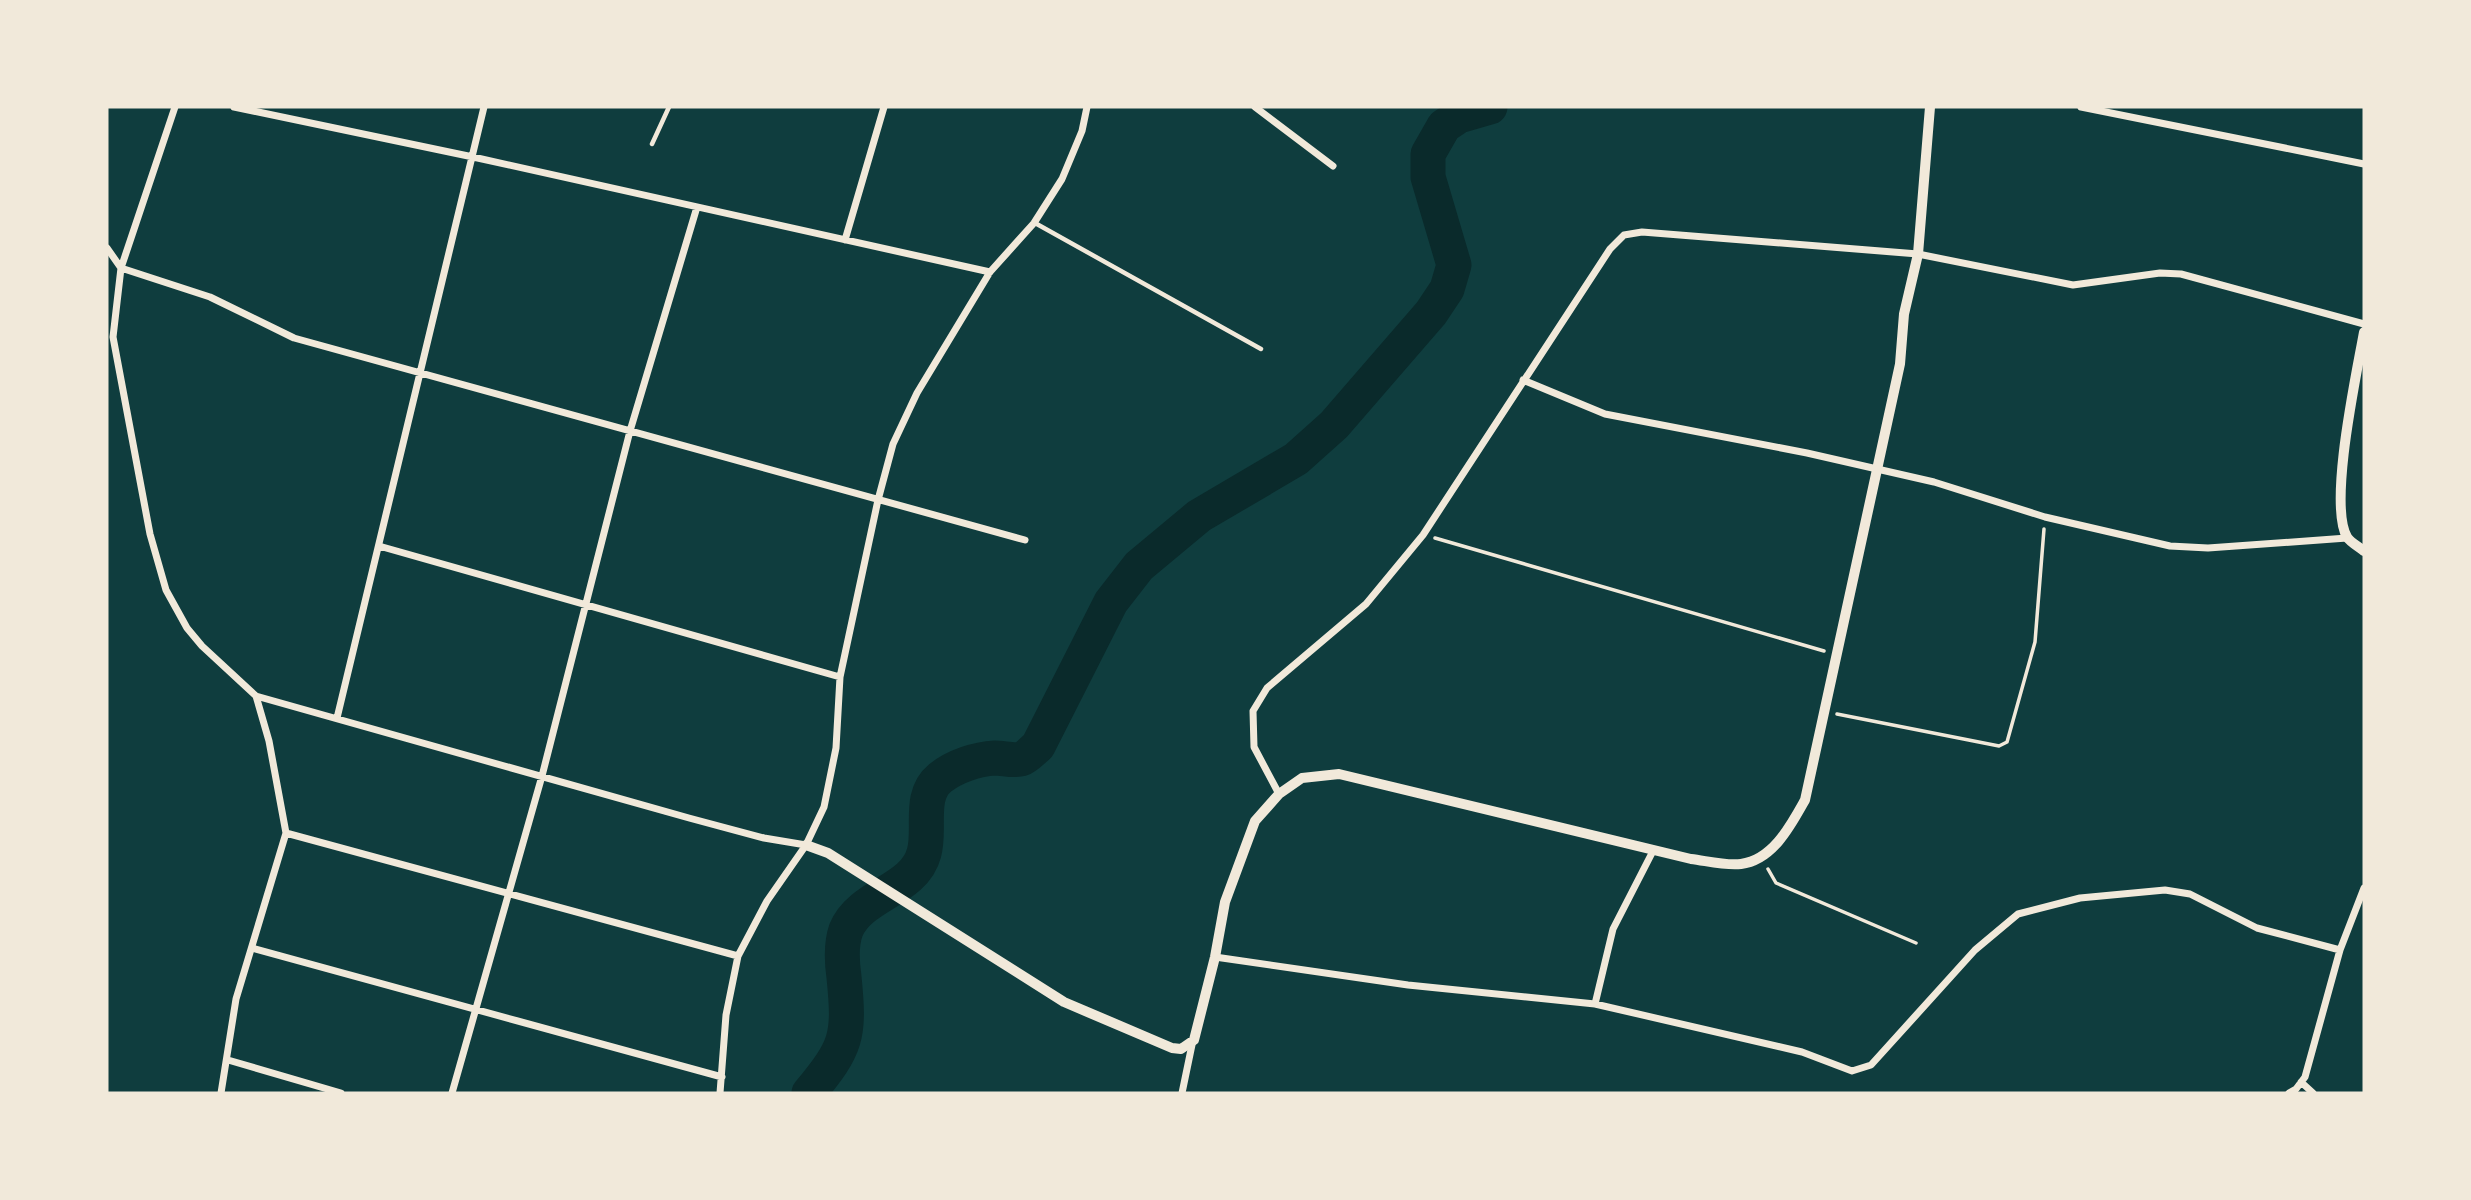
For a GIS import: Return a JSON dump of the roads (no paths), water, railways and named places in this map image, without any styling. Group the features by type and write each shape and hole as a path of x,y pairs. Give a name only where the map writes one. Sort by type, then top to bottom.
{"street":[{"path":"175,107 121,268 114,337 150,534 166,590 187,628 202,646 256,696 752,835 806,845 828,853 1064,1002 1172,1048 1181,1049 1194,1040"},
{"path":"234,107 473,157 990,272"},
{"path":"337,718 484,107"},
{"path":"845,240 884,107"},
{"path":"720,1093 726,1015 738,956 767,901 806,845 824,807 836,748 840,677 878,500 893,444 917,393 990,272 1034,223 1062,179 1082,131 1087,107"},
{"path":"1255,107 1333,166"},
{"path":"1182,1093 1225,902 1255,821 1279,794 1302,778 1339,774 1691,859 1740,864 1761,859 1788,830 1805,800 1900,364 1904,314 1919,254 1930,107"},
{"path":"2081,107 2364,164"},
{"path":"452,1093 542,776 630,430 697,207"},
{"path":"1279,794 1254,747 1253,711 1266,688 1366,604 1423,535 1610,249 1625,235 1642,232 1919,254 2073,285 2160,273 2181,274 2364,324"},
{"path":"107,248 121,268 210,297 294,338 1025,540"},
{"path":"2364,332 2345,443 2341,498 2347,538 2364,551"},
{"path":"1524,380 1605,414 1807,453 1934,482 2045,517 2170,546 2208,548 2347,538"},
{"path":"379,546 840,677"},
{"path":"221,1093 236,999 286,833 269,741 256,696"},
{"path":"286,833 738,956"},
{"path":"1595,1004 1613,929 1653,851"},
{"path":"2289,1093 2296,1089 2305,1077 2340,950 2364,888"},
{"path":"1214,957 1408,985 1595,1004 1802,1052 1852,1071 1871,1065 1975,950 2018,914 2080,898 2165,890 2190,894 2257,928 2340,950"},
{"path":"253,948 722,1077"},
{"path":"228,1060 341,1093"},
{"path":"2301,1082 2313,1093"}],"lane":[{"path":"652,144 669,107"},
{"path":"1034,223 1261,349"}],"waterway":[{"path":"809,1093 838,1052 846,1028 842,954 846,930 863,908 899,885 918,866 926,844 927,803 933,785 952,770 966,764 995,758 1021,759 1038,746 1111,602 1139,566 1199,516 1296,459 1334,425 1431,313 1447,289 1454,265 1428,177 1428,154 1444,126 1459,116 1490,107"}]}
